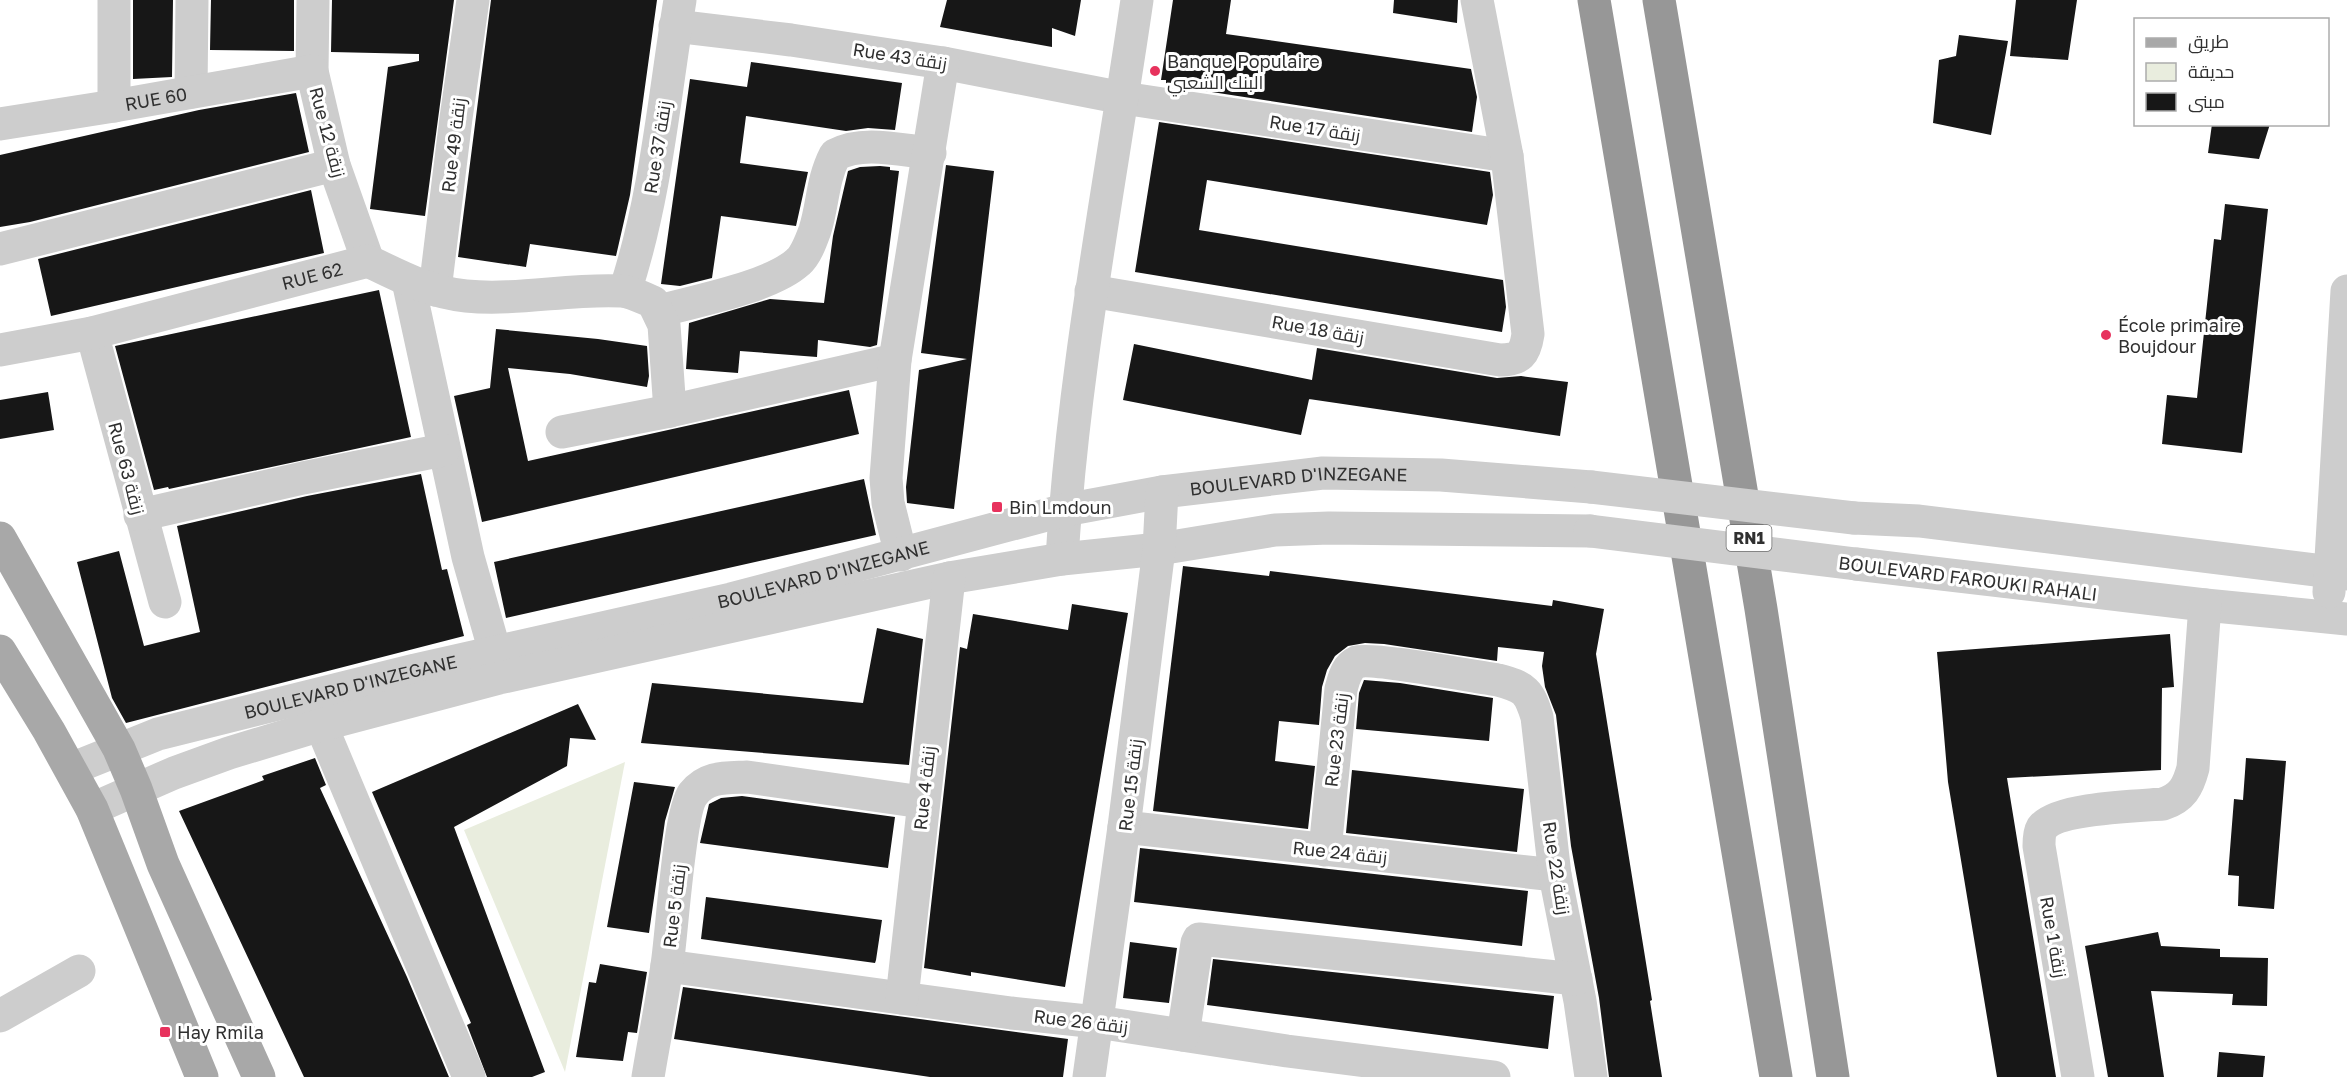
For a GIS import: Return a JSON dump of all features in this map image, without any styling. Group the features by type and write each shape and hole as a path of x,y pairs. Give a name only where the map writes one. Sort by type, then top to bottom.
{"highway":[{"path":"1594,0 1776,1077"},
{"name":"RN1","path":"1659,0 1761,609 1833,1077"}],"main road":[{"path":"0,538 118,749 136,789 163,864 260,1077"},
{"path":"0,651 71,769 92,809 202,1077"}],"street":[{"path":"114,0 114,106"},
{"path":"191,92 192,0"},
{"name":"Rue 12 زنقة","path":"313,0 312,71 334,165 368,261"},
{"name":"Rue 49 زنقة","path":"472,0 422,285 443,450 468,557 495,652"},
{"path":"1062,560 1065,510 1091,291 1137,0"},
{"path":"1477,0 1508,156"},
{"name":"Rue 43 زنقة","path":"677,13 791,40 943,63 1123,98"},
{"name":"Rue 37 زنقة","path":"625,291 638,253 655,168 677,13"},
{"path":"901,555 888,503 886,478 895,360 943,63"},
{"name":"RUE 60","path":"0,124 312,71"},
{"name":"Rue 17 زنقة","path":"1123,98 1508,156"},
{"path":"659,311 752,285 788,269 799,261 808,248 816,228 827,171 835,155 853,147 930,153"},
{"name":"Rue 18 زنقة","path":"1091,291 1500,360 1512,360 1518,357 1526,346 1528,334 1508,156"},
{"path":"0,249 334,165"},
{"name":"RUE 62","path":"0,350 92,333 368,261 422,285 465,296 497,297 625,291"},
{"path":"625,291 653,302 659,311 664,325 670,411"},
{"path":"2337,618 2347,291"},
{"name":"Rue 63 زنقة","path":"92,333 165,602"},
{"path":"562,432 670,411 895,360"},
{"path":"140,515 303,478 443,450"},
{"name":"BOULEVARD D'INZEGANE","path":"71,769 158,734 495,652 606,629 731,599 1065,510 1162,492 1323,473 1441,475 1591,487 1854,518 1919,521 2339,573"},
{"name":"Rue 15 زنقة","path":"1089,1077 1125,827 1159,549 1162,492"},
{"name":"BOULEVARD D'INZEGANE","path":"92,809 136,789 229,753 321,725 499,678 948,578 1062,560 1159,549 1275,530 1329,528 1590,531"},
{"name":"BOULEVARD FAROUKI RAHALI","path":"1590,531 2205,605 2337,618"},
{"name":"Rue 4 زنقة","path":"902,998 948,578"},
{"name":"Rue 1 زنقة","path":"2078,1077 2038,846 2043,828 2051,820 2068,814 2163,804 2176,800 2183,793 2190,782 2193,768 2205,605"},
{"name":"Rue 23 زنقة","path":"1324,850 1341,689 1348,669 1357,663 1385,663 1498,680"},
{"name":"Rue 22 زنقة","path":"1498,680 1519,686 1531,698 1534,707 1555,875 1576,979 1591,1077"},
{"path":"321,725 469,1077"},
{"name":"Rue 5 زنقة","path":"648,1077 667,966 684,823 691,796 701,784 711,780 747,777 922,802"},
{"name":"Rue 24 زنقة","path":"1125,827 1555,875"},
{"path":"1183,1035 1199,939 1576,979"},
{"name":"Rue 26 زنقة","path":"667,966 1183,1035 1286,1064 1494,1077"},
{"path":"0,1016 79,971"}],"green space":[{"path":"625,762 565,1072 464,830"}],"building":[{"path":"133,0 173,0 172,77 133,79"},
{"path":"211,0 294,0 294,51 210,50"},
{"path":"332,0 454,0 425,216 370,209 388,67 419,61 419,54 331,52"},
{"path":"491,0 657,0 630,195 616,256 530,244 526,267 458,257"},
{"path":"947,0 1081,0 1075,36 1052,28 1052,47 940,27"},
{"path":"1173,0 1231,0 1226,34 1471,69 1477,97 1472,132 1166,85 1166,80 1161,80"},
{"path":"1394,0 1458,0 1457,23 1393,13"},
{"path":"2016,0 2077,0 2068,60 2010,56"},
{"path":"1959,35 2008,41 1991,135 1933,123 1939,60 1956,56"},
{"path":"751,62 902,83 895,130 868,128 846,131 746,116 740,163 808,172 796,226 721,216 712,278 680,286 661,284 690,79 747,87"},
{"path":"296,93 309,152 30,222 0,227 0,155 199,110"},
{"path":"1159,122 1490,172 1493,195 1487,225 1207,180 1199,230 1503,280 1506,307 1502,332 1135,272"},
{"path":"2212,126 2269,126 2259,159 2208,153"},
{"path":"946,165 994,171 954,509 907,503 906,487 919,370 967,359 921,353"},
{"path":"880,166 899,171 877,345 870,347 818,340 817,357 740,351 738,373 686,369 689,323 770,299 824,303 833,236 848,171 860,167"},
{"path":"311,190 324,253 51,316 38,259"},
{"path":"2225,204 2268,209 2242,453 2162,444 2167,395 2197,398 2214,239 2221,240"},
{"path":"379,290 411,437 169,489 168,487 154,490 115,346"},
{"path":"496,329 647,346 649,376 647,387 570,374 508,368 528,461 849,390 859,434 482,522 454,396 490,388"},
{"path":"1134,344 1312,380 1317,348 1497,378 1521,376 1568,382 1560,436 1309,399 1301,435 1123,400"},
{"path":"48,392 54,430 0,439 0,400"},
{"path":"421,474 442,570 447,569 464,636 126,723 112,698 77,562 119,551 144,646 200,632 177,526 307,496"},
{"path":"864,479 876,535 506,618 494,562"},
{"path":"1183,566 1269,576 1270,571 1552,606 1553,600 1604,609 1596,654 1652,1000 1650,1001 1662,1077 1609,1077 1599,998 1571,846 1556,715 1545,687 1542,666 1544,652 1498,647 1497,661 1384,644 1365,643 1348,646 1335,656 1327,670 1322,687 1319,725 1279,721 1275,761 1315,766 1308,829 1153,811"},
{"path":"1072,604 1128,613 1065,987 971,972 971,976 924,968 960,647 967,649 973,614 1068,630"},
{"path":"877,628 923,639 909,765 641,743 652,683 863,703"},
{"path":"2170,634 2174,687 2162,688 2161,770 2007,778 2056,1077 1997,1077 1948,782 1937,652"},
{"path":"1364,680 1400,683 1493,698 1489,741 1356,729 1359,693"},
{"path":"578,704 596,740 570,738 567,766 454,827 545,1072 532,1077 487,1077 467,1025 471,1023 372,792"},
{"path":"315,758 326,785 320,788 407,977 449,1077 304,1077 179,811 264,780 262,776"},
{"path":"2246,758 2286,761 2274,909 2238,906 2239,876 2228,875 2234,799 2243,800"},
{"path":"1352,770 1524,789 1517,852 1346,833"},
{"path":"634,782 675,787 665,821 649,933 607,927"},
{"path":"742,796 895,817 888,868 700,843 709,804 721,798"},
{"path":"1140,848 1528,891 1522,946 1134,902"},
{"path":"706,897 882,920 875,963 701,939"},
{"path":"2158,932 2161,946 2220,949 2220,957 2268,958 2267,1006 2232,1005 2233,994 2151,991 2164,1077 2108,1077 2085,946"},
{"path":"1130,942 1177,948 1169,1003 1123,998"},
{"path":"1213,959 1554,996 1548,1049 1207,1005"},
{"path":"600,964 647,972 637,1033 628,1032 623,1061 576,1057 589,982 596,983"},
{"path":"683,987 1068,1039 1063,1077 930,1077 674,1039"},
{"path":"2219,1052 2265,1056 2263,1077 2217,1077"}],"place":[{"name":"Banque Populaire البنك الشعبي","path":"1155,71"},
{"name":"École primaire Boujdour","path":"2106,335"},
{"name":"Bin Lmdoun","path":"997,507"},
{"name":"Hay Rmila","path":"165,1032"}]}
